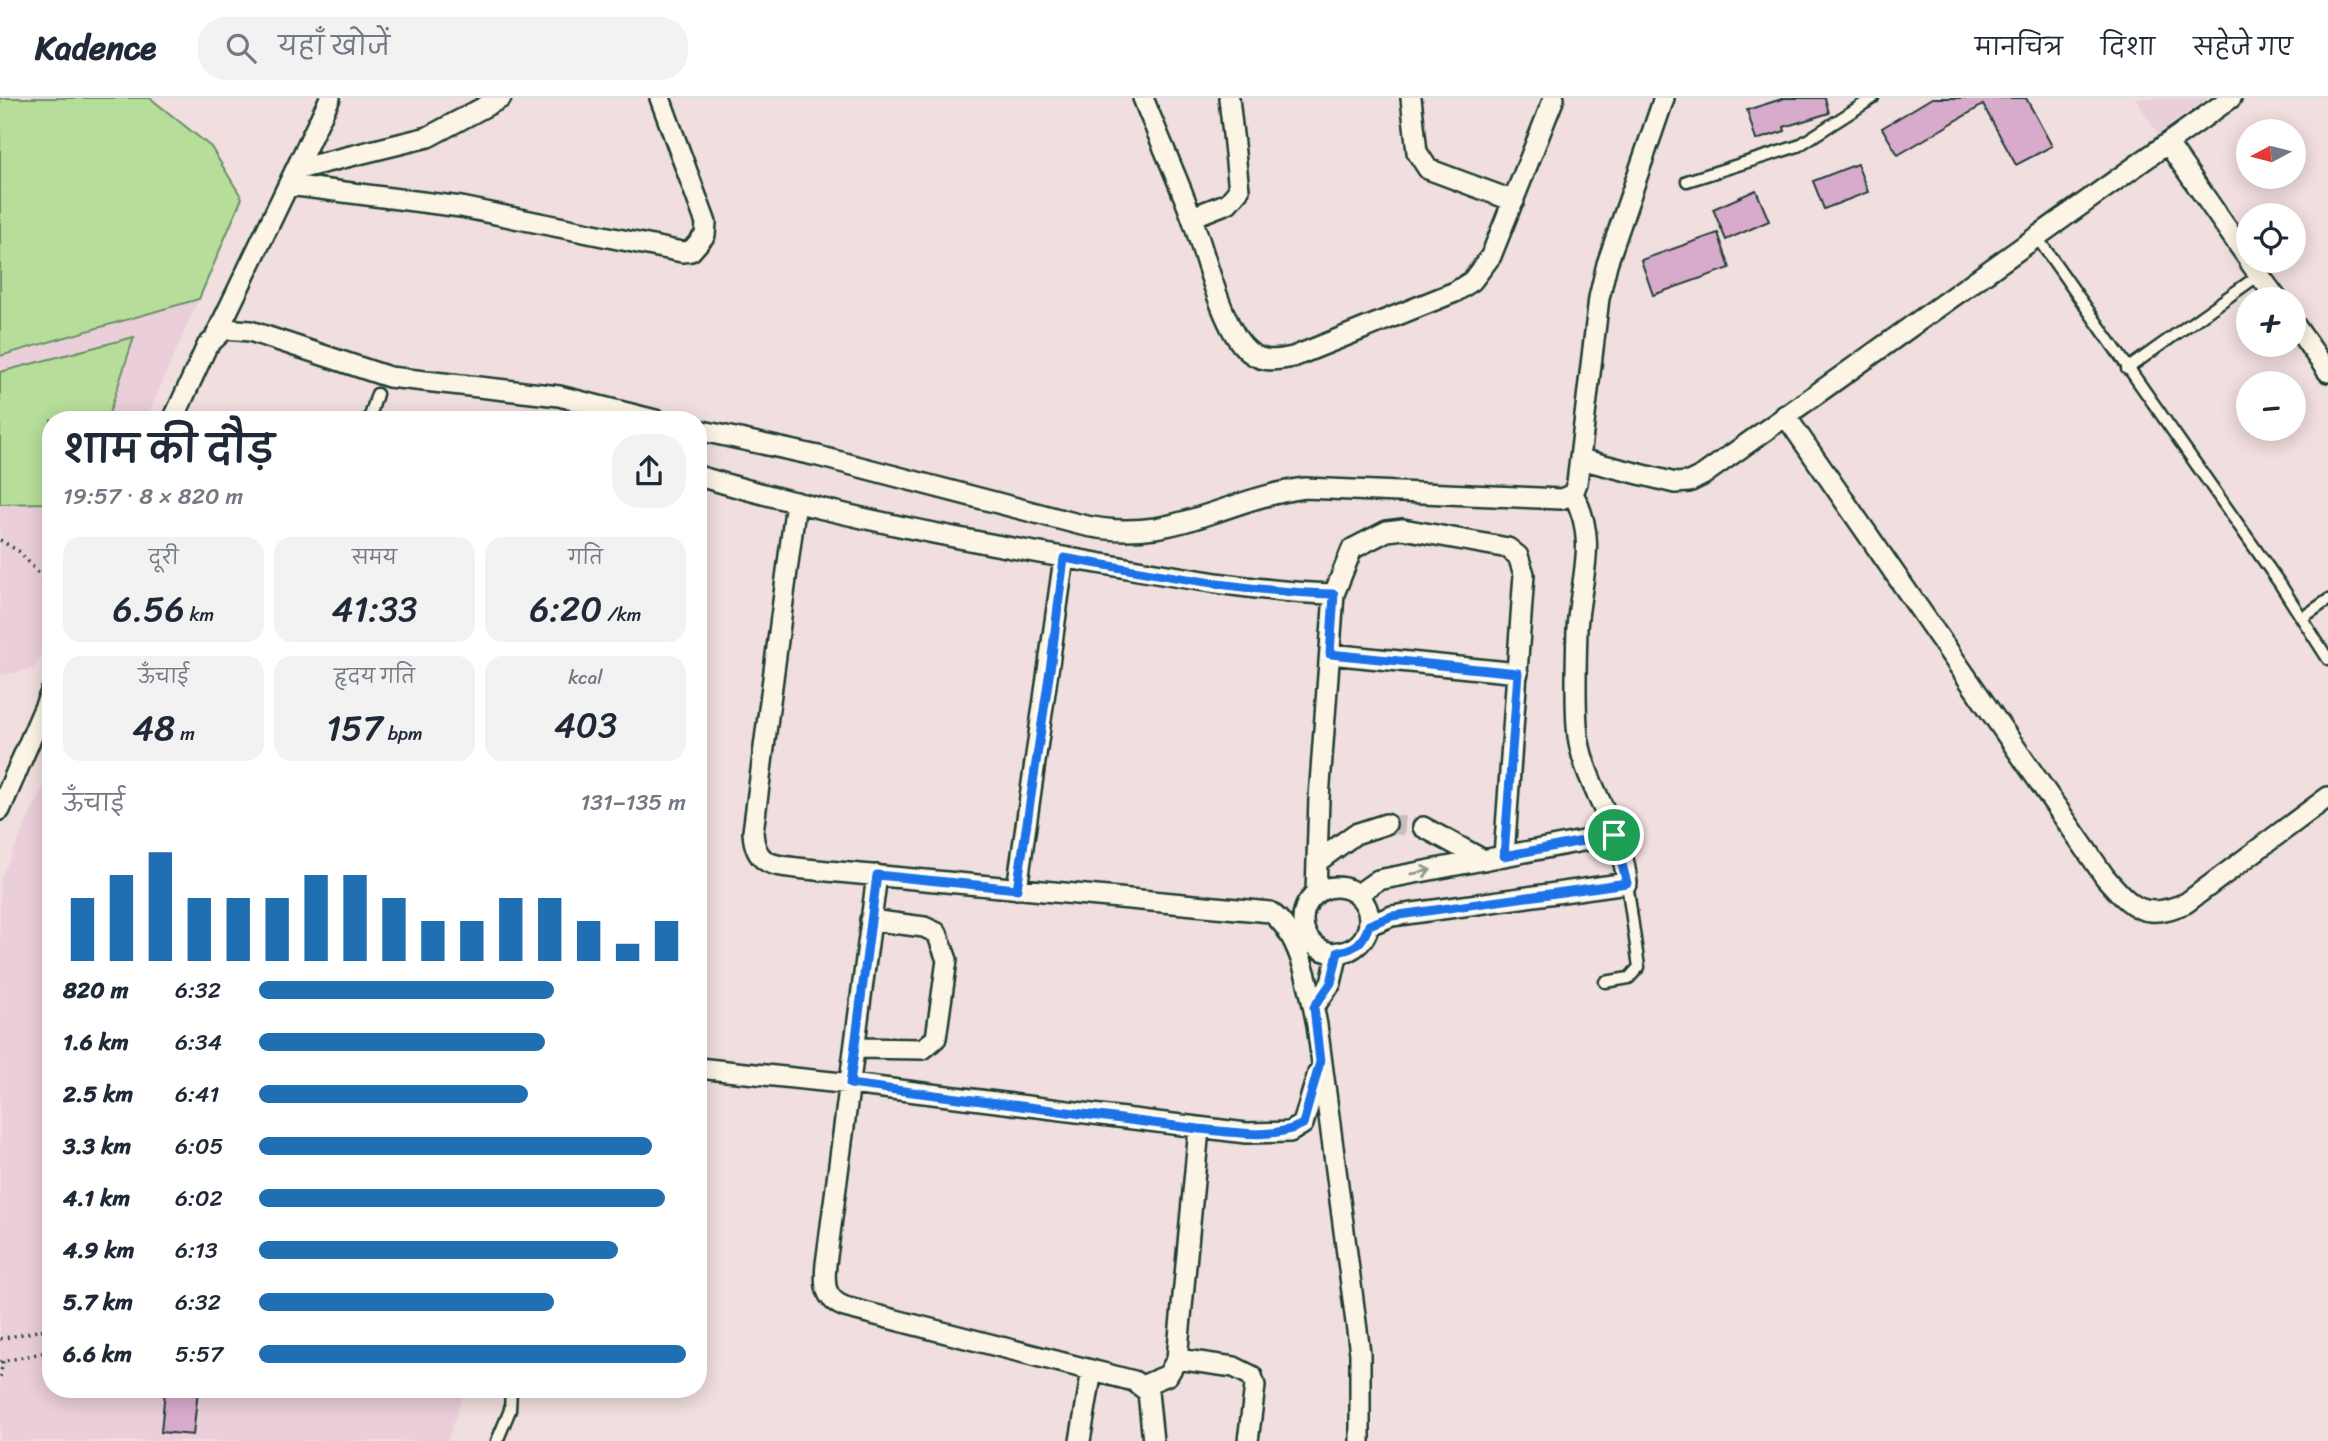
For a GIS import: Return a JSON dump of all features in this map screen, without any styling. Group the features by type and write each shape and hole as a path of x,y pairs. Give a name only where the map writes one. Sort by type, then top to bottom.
{"street":[{"path":"177,411 330,98"},
{"path":"293,177 428,137 501,98"},
{"path":"293,177 461,207 682,252 691,251 705,235 704,211 660,98"},
{"path":"1143,98 1192,217 1232,330 1250,353 1258,358 1274,361 1293,357 1443,297 1472,281 1491,256 1554,98"},
{"path":"1192,217 1228,203 1239,190 1229,98"},
{"path":"1411,98 1418,152 1428,169 1514,201"},
{"path":"1369,925 1392,916 1627,883 1614,835 1580,753 1577,726 1577,628 1588,539 1584,514 1573,494 1580,459 1594,324 1607,264 1664,98"},
{"path":"1580,459 1657,480 1689,482 2231,98"},
{"path":"2168,144 2236,242"},
{"path":"216,335 225,329 250,331 389,377 559,396 618,411"},
{"path":"2306,341 2328,372"},
{"path":"1785,415 2105,877 2129,904 2146,911 2165,912 2186,903 2328,797"},
{"path":"707,432 817,456 1078,524 1113,530 1183,524 1274,494 1305,488 1546,500 1573,494"},
{"path":"707,478 796,502 1064,558 1214,584 1294,593 1334,594"},
{"path":"796,502 755,819 754,847 763,861 779,866 1270,912 1278,918 1308,979 1314,1007 1320,1062 1338,1166 1360,1353 1360,1441"},
{"path":"1316,893 1334,594 1352,549 1387,531 1403,530 1508,548 1518,556 1524,574 1518,673 1494,858"},
{"path":"1017,889 1064,558"},
{"path":"1330,654 1518,673"},
{"path":"0,810 42,713"},
{"path":"1317,862 1355,834 1386,824"},
{"path":"1423,827 1494,858"},
{"path":"1358,894 1378,880 1614,835"},
{"path":"877,875 826,1264 825,1286 829,1296 845,1307 1144,1385 1168,1375 1177,1359 1199,1129"},
{"path":"1295,949 1328,950 1352,949 1360,943 1369,925 1368,908 1358,894 1341,888 1328,888 1316,893 1309,901 1303,916 1305,932 1328,950 1331,983 1314,1007"},
{"path":"1278,918 1303,916"},
{"path":"855,1048 923,1049 930,1045 936,1038 947,960 937,933 925,927 870,920"},
{"path":"707,1069 1246,1133 1290,1132 1303,1124 1320,1062"},
{"path":"1177,1359 1234,1367 1252,1376 1255,1386 1248,1441"},
{"path":"1080,1441 1092,1370"},
{"path":"1144,1385 1151,1401 1153,1441"}],"lane":[{"path":"1687,181 1798,146 1873,98"},
{"path":"2036,236 2328,659"},
{"path":"2127,369 2242,273"},
{"path":"372,411 377,394"},
{"path":"2301,618 2328,600"},
{"path":"1605,982 1629,978 1639,967 1627,883"},
{"path":"497,1441 510,1410 511,1398"}],"path":[{"path":"0,540 20,552 42,578"},
{"path":"0,1339 42,1330"},
{"path":"0,1377 1,1361 42,1353"}],"shaded area":[{"path":"0,98 150,98 211,147 242,198 150,411 42,411 42,653 34,669 0,675"},
{"path":"2135,98 2208,98 2158,134"},
{"path":"42,789 42,1398 462,1398 447,1441 0,1441 0,880"}],"green space":[{"path":"0,98 150,98 211,147 242,198 199,299 0,356"},
{"path":"134,337 110,411 42,411 42,503 0,504 0,372"}],"building":[{"path":"1785,98 1825,98 1829,113 1784,127 1785,131 1756,140 1747,110"},
{"path":"1932,98 2026,98 2052,146 2016,165 1983,105 1898,155 1882,128"},
{"path":"1857,164 1868,192 1824,209 1813,181"},
{"path":"1756,190 1769,221 1726,240 1713,209"},
{"path":"1718,233 1730,268 1653,295 1641,260"},
{"path":"164,1398 197,1398 193,1435 161,1432"}],"tunnel":[{"path":"1386,824 1423,827"}],"route":[{"path":"1064,558 1214,584 1294,593 1334,594 1330,654 1518,673 1504,856 1614,835 1627,883 1392,916 1369,925 1366,935 1352,949 1338,952 1331,983 1314,1007 1320,1062 1310,1107 1303,1124 1290,1132 1246,1133 1199,1129 850,1084 877,875 1017,889 1064,558"}]}
